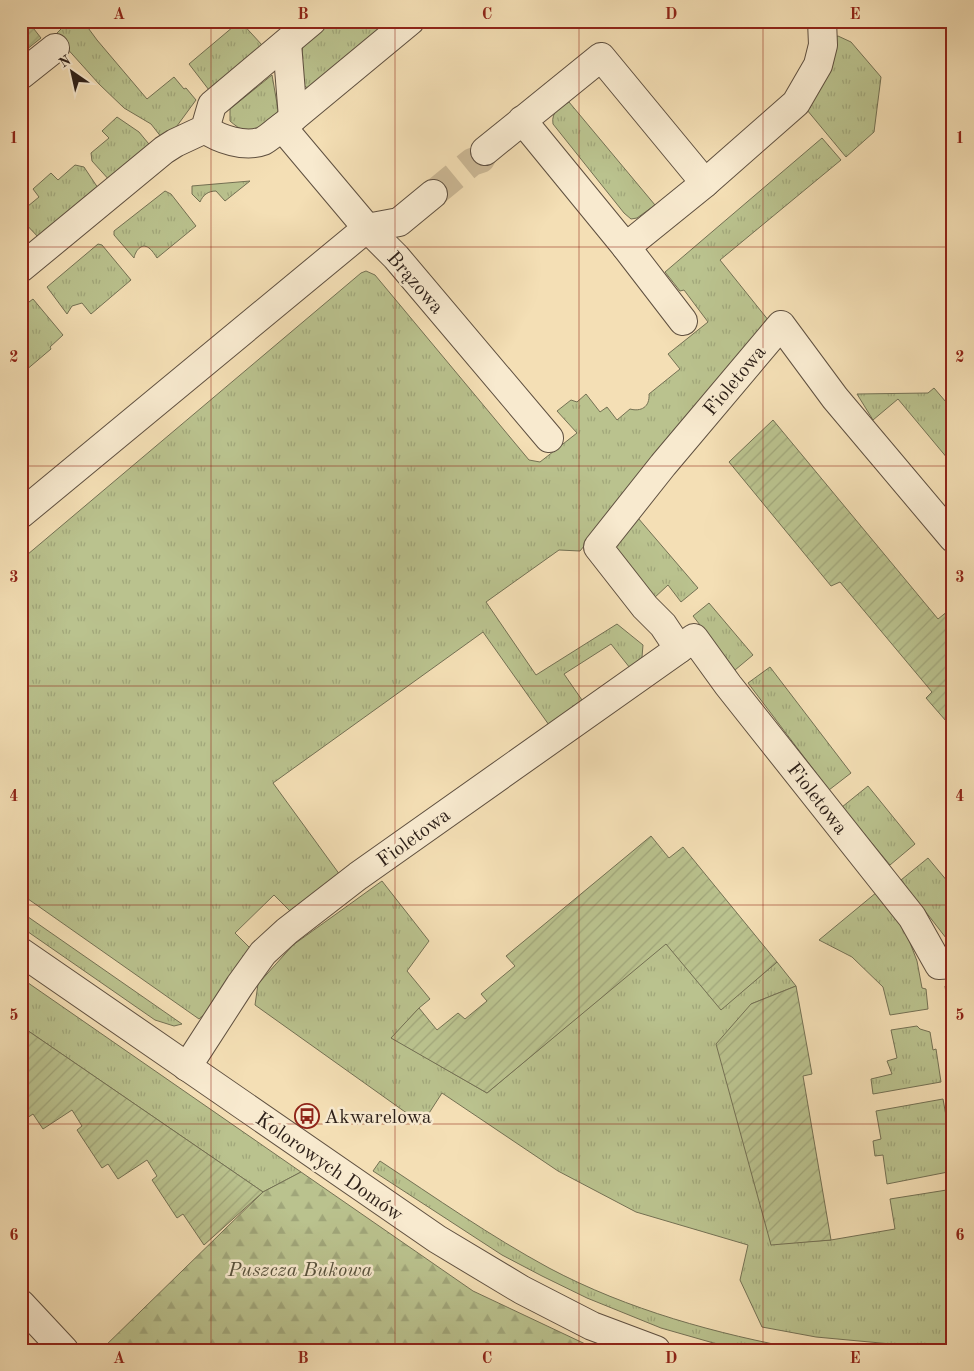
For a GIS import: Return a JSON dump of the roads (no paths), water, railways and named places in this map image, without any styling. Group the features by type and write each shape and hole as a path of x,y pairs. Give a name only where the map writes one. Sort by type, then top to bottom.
{"street":[{"path":"21,268 164,150 205,128 212,105 312,21"},
{"path":"205,128 223,138 247,143 262,141 288,122 410,21"},
{"path":"626,247 705,183 796,103 818,66 823,45 822,21"},
{"path":"287,43 288,122"},
{"path":"21,75 54,48"},
{"path":"485,151 601,58 705,183"},
{"path":"522,120 684,321"},
{"name":"Brązowa","path":"288,122 367,228 396,257 549,438"},
{"path":"21,514 367,228 399,222 433,194"},
{"name":"Fioletowa","path":"679,649 663,625 646,607 598,547 669,458 781,325 836,398 953,538"},
{"name":"Fioletowa","path":"187,1067 263,953 287,931 358,876 694,638 728,685 912,917 939,965 953,964"},
{"name":"Kolorowych Domów","path":"21,952 406,1220 522,1290 592,1326 656,1350"},
{"path":"21,1304 64,1350"}],"tunnel":[{"path":"433,194 472,162 481,159 485,151"}],"place":[{"name":"Akwarelowa","path":"307,1116"}],"park label":[{"name":"Puszcza Bukowa","path":"300,1269"}]}
